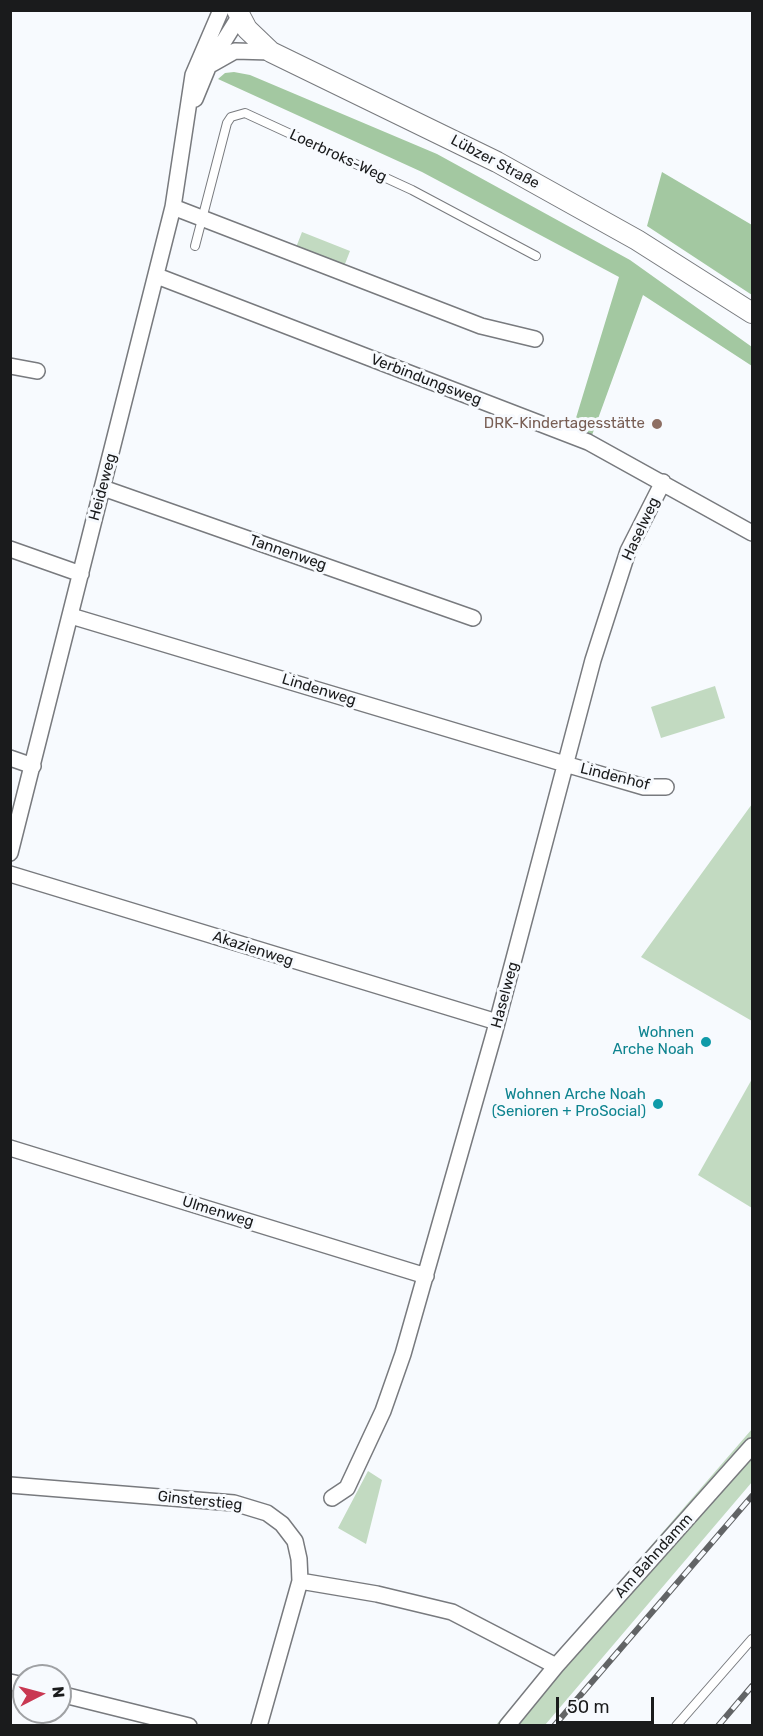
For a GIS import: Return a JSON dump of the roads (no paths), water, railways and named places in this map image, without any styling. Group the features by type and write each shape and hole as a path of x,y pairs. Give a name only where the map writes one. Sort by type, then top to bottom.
{"street":[{"name":"Lübzer Straße","path":"229,15 271,52 497,162 638,240 753,313"},
{"name":"Heideweg","path":"188,119 229,15"},
{"name":"Heideweg","path":"10,853 157,276 173,207 193,75 200,55 229,15"},
{"path":"209,65 235,51 271,52"},
{"path":"173,207 481,326 535,339"},
{"name":"Verbindungsweg","path":"157,276 588,442 753,533"},
{"path":"10,366 37,371"},
{"name":"Haselweg","path":"332,1498 347,1488 383,1411 426,1276 497,1022 593,660 628,552 663,482"},
{"name":"Tannenweg","path":"103,488 472,618"},
{"path":"10,549 81,574"},
{"name":"Lindenweg","path":"71,616 566,764"},
{"path":"10,758 33,766"},
{"name":"Lindenhof","path":"566,764 644,787 666,787"},
{"name":"Akazienweg","path":"10,874 497,1022"},
{"name":"Ulmenweg","path":"10,1148 426,1276"},
{"name":"Am Bahndamm","path":"507,1725 556,1666 753,1446"},
{"name":"Ginsterstieg","path":"10,1485 234,1503 253,1507 282,1524 295,1541 300,1581 259,1725"},
{"path":"300,1581 377,1594 452,1612 556,1666"},
{"path":"72,1697 189,1725"}],"lane":[{"name":"Loerbroks-Weg","path":"203,218 227,123 237,113 244,113 412,190 536,256"},
{"path":"195,246 203,218"},
{"path":"676,1725 753,1640"}],"railway":[{"path":"554,1726 752,1496"},
{"path":"718,1726 752,1686"}],"place":[{"name":"DRK-Kindertagesstätte","path":"657,424"},
{"name":"Wohnen Arche Noah","path":"706,1042"},
{"name":"Wohnen Arche Noah (Senioren + ProSocial)","path":"658,1104"}]}
